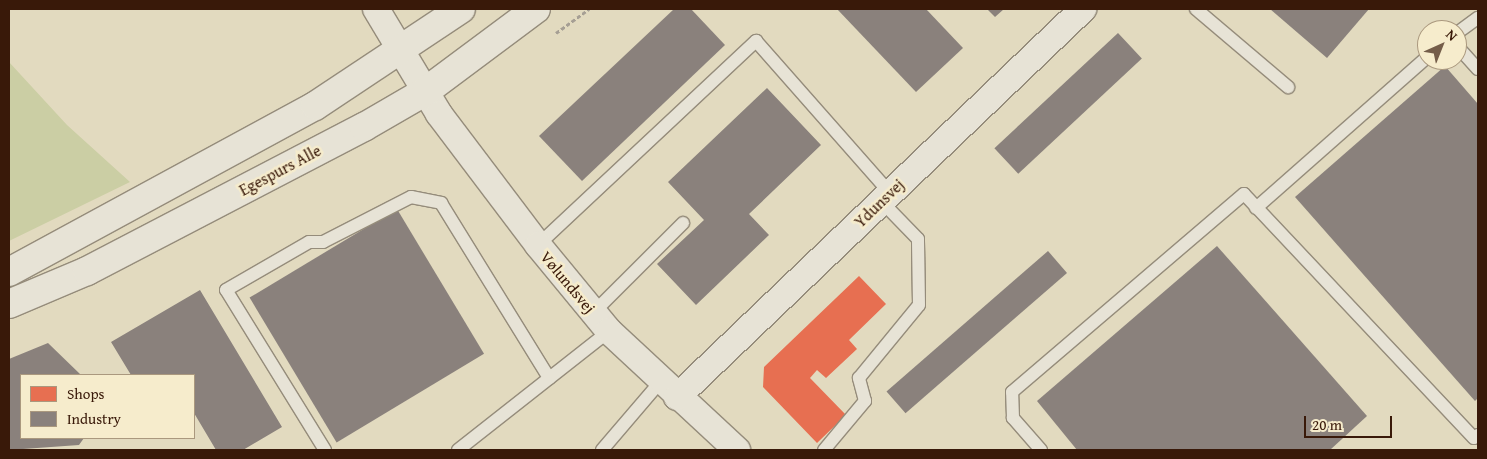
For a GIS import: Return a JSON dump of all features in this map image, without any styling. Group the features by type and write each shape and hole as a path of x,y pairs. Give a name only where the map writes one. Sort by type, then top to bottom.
{"street":[{"name":"Vølundsvej","path":"376,9 439,114 538,245 601,322 668,389 736,450"},
{"path":"9,272 315,106 401,51 461,9"},
{"name":"Egespurs Alle","path":"9,304 87,271 426,91 536,9"},
{"name":"Ydunsvej","path":"668,389 885,197 1082,9"}],"lane":[{"path":"1200,10 1288,87"},
{"path":"1467,25 1478,18"},
{"path":"538,245 756,41 918,239 919,304 859,378 865,401 824,450"},
{"path":"1467,57 1478,69"},
{"path":"1256,208 1417,67"},
{"path":"1042,450 1013,418 1012,392 1244,194 1474,438 1478,435"},
{"path":"325,450 226,290 309,242 323,242 411,197 440,203 550,378"},
{"path":"458,450 550,378 601,322 683,223"},
{"path":"602,450 668,389"}],"green space":[{"path":"9,62 67,125 130,182 9,241"}],"building: Shops":[{"path":"859,276 886,304 849,340 857,349 826,378 817,370 810,378 846,415 817,443 763,387 764,367"}],"building: Industry":[{"path":"674,9 691,9 725,45 582,181 539,136"},
{"path":"837,9 926,9 963,48 916,92"},
{"path":"987,9 1004,9 995,17"},
{"path":"1270,9 1369,9 1327,58"},
{"path":"1118,33 1142,59 1018,174 994,148"},
{"path":"1440,70 1448,70 1478,104 1478,398 1475,401 1295,197"},
{"path":"767,88 821,145 749,214 769,235 696,305 657,264 704,220 668,182"},
{"path":"397,209 484,354 337,442 250,298"},
{"path":"1217,246 1367,416 1330,450 1077,450 1037,401"},
{"path":"1048,251 1067,273 906,413 886,391"},
{"path":"200,290 282,427 243,450 216,450 195,415 195,374 130,374 111,342"},
{"path":"48,343 80,374 20,374 20,439 83,439 79,445 9,450 9,359"}]}
